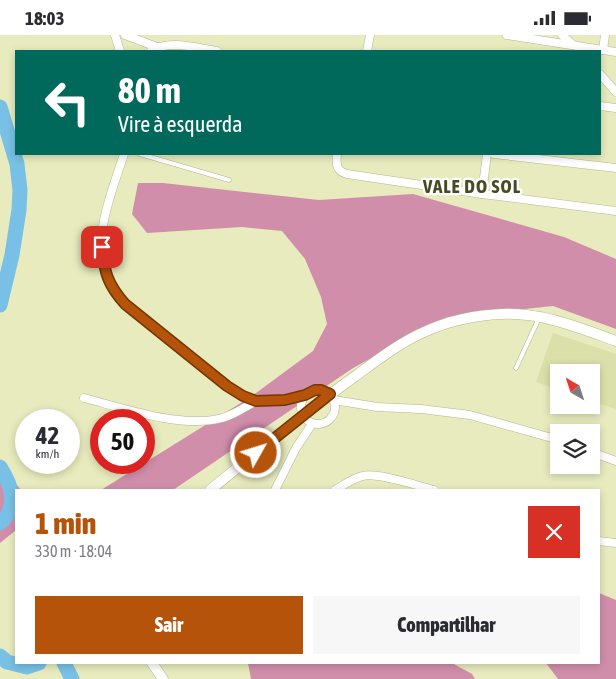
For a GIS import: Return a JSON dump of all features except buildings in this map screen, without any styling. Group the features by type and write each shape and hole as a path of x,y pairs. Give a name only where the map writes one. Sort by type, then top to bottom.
{"main road":[{"path":"211,489 303,416 332,397 400,345 443,324 457,320 502,314 539,317 616,341"},
{"path":"153,664 163,679"}],"street":[{"path":"115,35 120,50"},
{"path":"125,35 154,49 186,47 209,50"},
{"path":"367,50 370,35"},
{"path":"507,35 576,48 616,52"},
{"path":"562,35 576,48"},
{"path":"603,50 605,35"},
{"path":"601,75 616,92"},
{"path":"601,106 616,108"},
{"path":"124,155 106,204 102,236 107,280 114,293 125,304 209,373 243,396 256,401 285,400 305,395 315,390 321,390 332,397 377,407 421,409 470,415 550,438"},
{"path":"337,155 337,167 341,172 482,194 616,211"},
{"path":"482,194 487,155"},
{"path":"503,155 616,168"},
{"path":"305,395 300,406 303,416 312,424 321,423 330,417 335,409 332,397"},
{"path":"84,398 170,419 194,421 209,421 221,418 233,414 256,401"},
{"path":"276,489 296,448 312,424"},
{"path":"600,455 616,461"},
{"path":"337,489 364,475 375,475 430,489"},
{"path":"600,541 616,543"}],"lane":[{"path":"143,155 229,181"},
{"path":"516,368 539,317"}],"shaded area":[{"path":"138,183 163,183 319,200 413,194 564,237 616,259 616,329 553,306 447,317 353,368 174,489 103,489 127,474 155,474 155,456 252,396 313,351 327,324 321,297 305,259 282,231 242,227 147,233 132,214"},
{"path":"553,333 616,354 616,409 600,404 600,364 550,364 550,387 536,382"},
{"path":"0,465 20,489 15,489 15,531 0,543"},
{"path":"600,593 616,600 616,679 558,679 547,664 600,664"},
{"path":"248,664 454,664 472,674 475,679 251,679"}],"waterway":[{"path":"0,107 17,164 20,190 12,255 0,305"},
{"path":"0,467 12,495 10,510 0,523"},
{"path":"0,656 7,662 15,664"},
{"path":"15,664 27,667 36,664"},
{"path":"64,664 72,679"}],"district":[{"name":"VALE DO SOL","path":"472,186"}],"route":[{"path":"102,247 107,280 114,293 125,304 227,386 243,396 256,401 285,400 305,395 315,390 326,391 330,394 256,453"}]}
